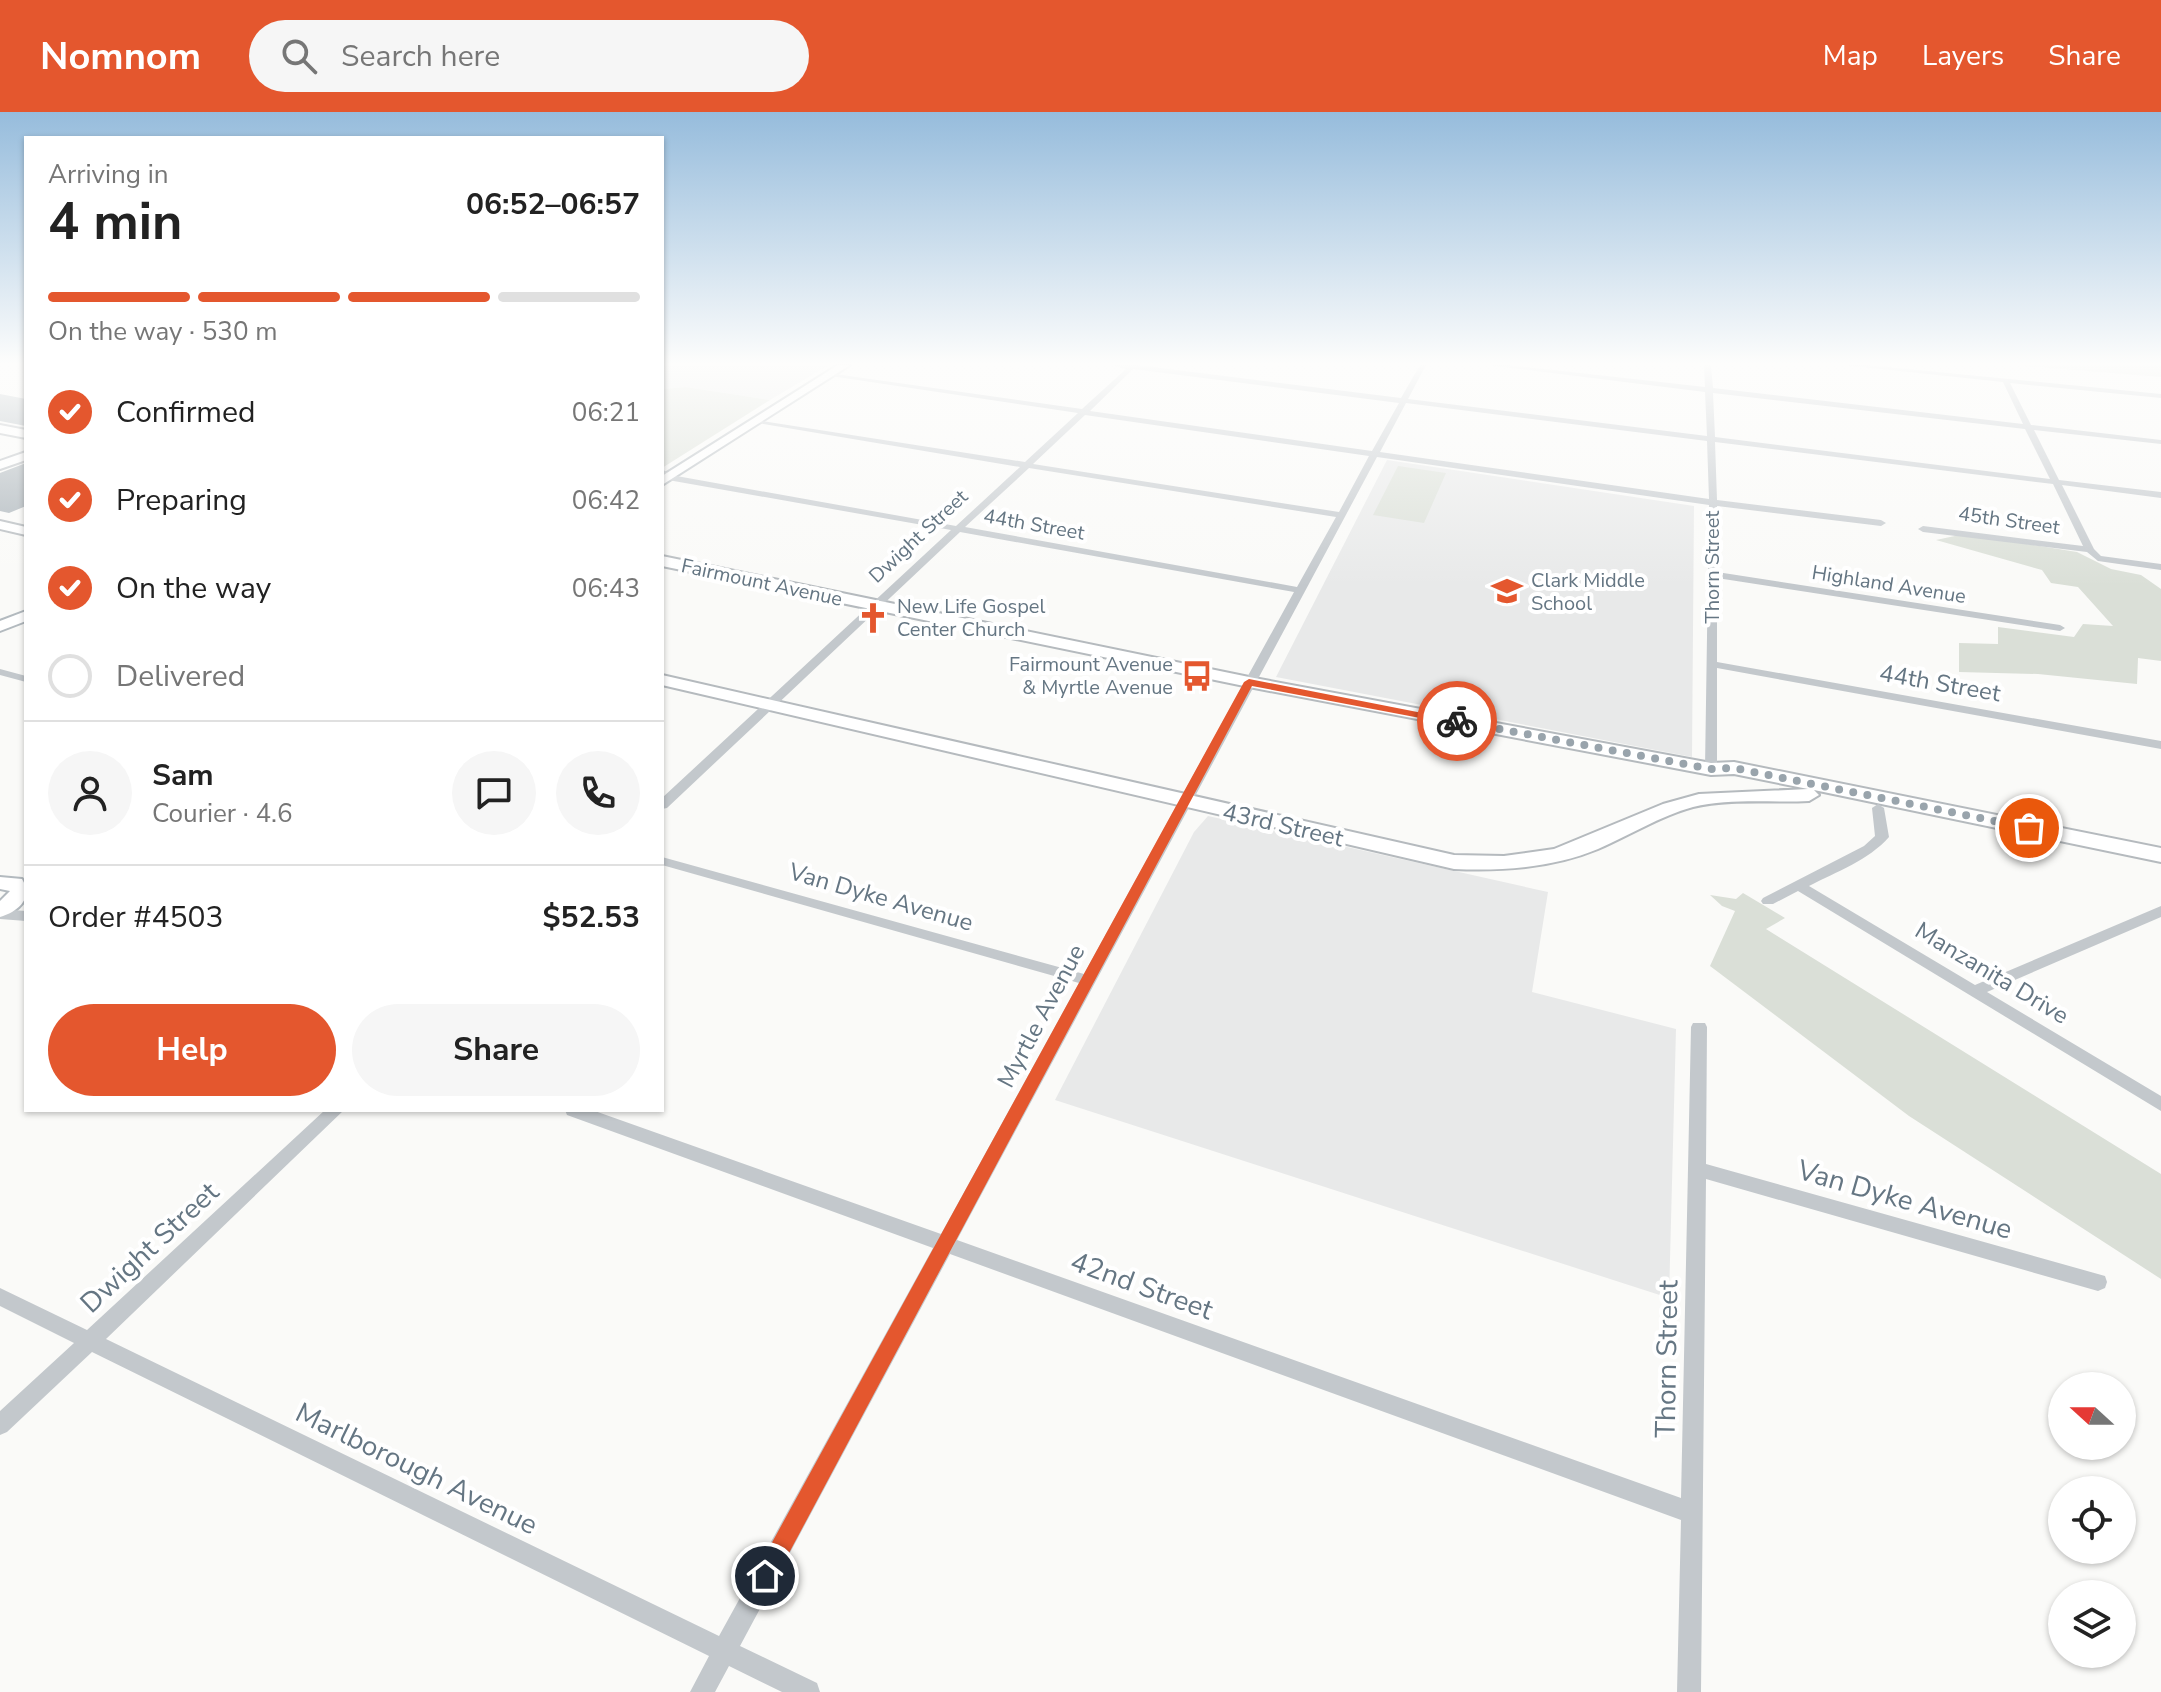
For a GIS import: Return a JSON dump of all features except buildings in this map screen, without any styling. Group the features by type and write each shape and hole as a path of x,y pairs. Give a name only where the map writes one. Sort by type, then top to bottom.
{"main road":[{"path":"0,465 24,457"},
{"path":"0,525 24,531"},
{"name":"Fairmount Avenue","path":"664,561 1249,682 1711,769 1734,768 2161,855"},
{"name":"43rd Street","path":"664,680 1428,858 1502,864 1576,849 1663,811 1701,799 1809,795"},
{"path":"1701,799 1713,788 1711,769"},
{"name":"Fairmount Avenue","path":"1711,769 1730,778 2161,867"}],"street":[{"path":"664,476 727,439"},
{"path":"861,439 1341,515"},
{"name":"Dwight Street","path":"664,803 1054,439"},
{"path":"1268,439 1881,523"},
{"name":"Myrtle Avenue","path":"702,1692 1383,439"},
{"path":"1701,439 2161,495"},
{"path":"2036,439 2094,554"},
{"path":"2132,439 2161,442"},
{"name":"Thorn Street","path":"1711,440 1711,769"},
{"name":"44th Street","path":"664,476 1300,590"},
{"name":"45th Street","path":"1923,529 2161,567"},
{"name":"Highland Avenue","path":"1712,574 2060,628"},
{"path":"0,627 24,616"},
{"name":"44th Street","path":"1712,664 2161,745"},
{"path":"0,672 24,678"},
{"path":"1768,901 1869,849 1882,837 1878,808"},
{"name":"Van Dyke Avenue","path":"664,862 1088,980"},
{"path":"0,883 15,884 24,895 0,912"},
{"name":"Manzanita Drive","path":"1798,885 1977,990 2161,1104"},
{"path":"1977,990 2161,911"},
{"name":"Thorn Street","path":"1689,1692 1699,1027"},
{"name":"Dwight Street","path":"0,1425 334,1112"},
{"name":"42nd Street","path":"579,1112 1692,1513"},
{"name":"Van Dyke Avenue","path":"1697,1169 2098,1282"},
{"name":"Marlborough Avenue","path":"0,1297 808,1692"}],"shaded area":[{"path":"664,439 708,439 664,467"},
{"name":"Clark Middle School","path":"1387,460 1694,506 1692,757 1276,677"},
{"path":"1398,466 1446,473 1424,523 1373,515"},
{"path":"1964,534 2077,552 2111,569 2141,575 2161,589 2161,661 2138,658 2137,684 2038,674 1959,672 1959,643 1998,644 1998,627 2074,637 2083,624 2113,626 2078,587 2051,583 2042,570 1936,540"},
{"path":"1208,816 1548,892 1532,992 1676,1029 1669,1298 1055,1100 1194,832"},
{"path":"1743,893 1785,918 1766,929 2161,1174 2161,1279 1909,1116 1710,966 1735,911 1722,906 1710,895 1736,899"}],"way so far":[{"path":"1457,721 1711,769 1734,768 2029,828"}],"place":[{"name":"Clark Middle School","path":"1507,591"},
{"name":"New Life Gospel Center Church","path":"873,618"},
{"name":"Fairmount Avenue & Myrtle Avenue","path":"1197,676"}],"route":[{"path":"765,1576 1249,682 1457,721"}]}
